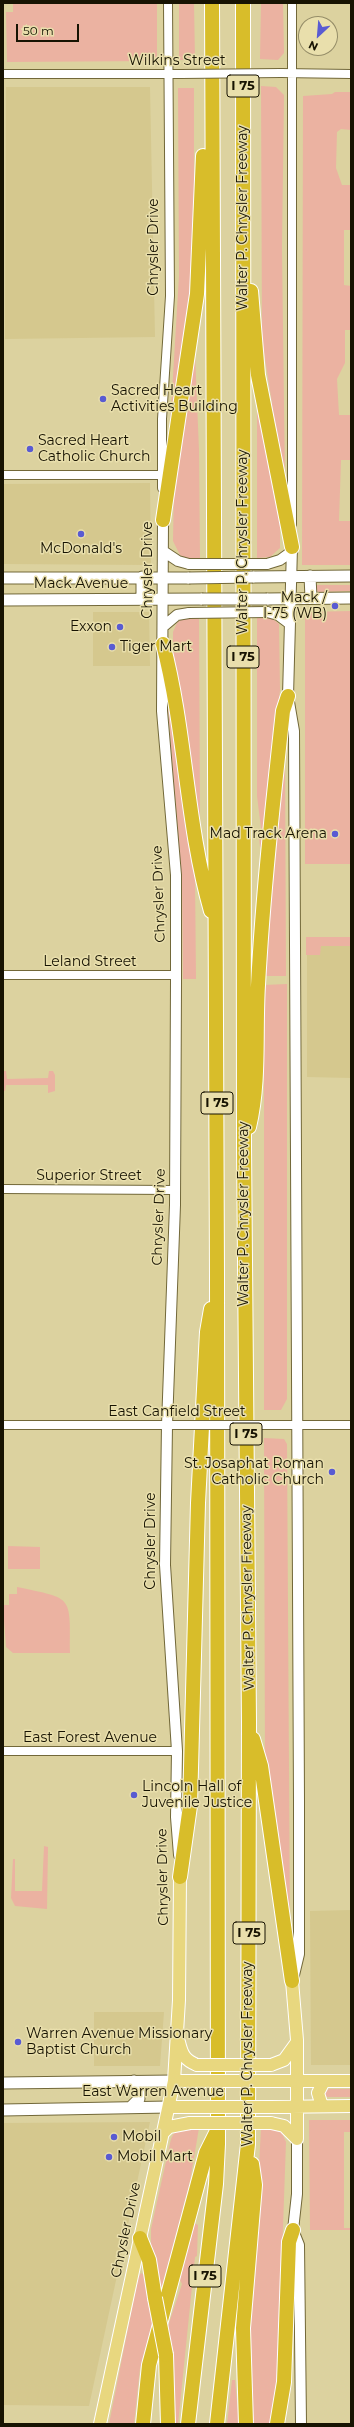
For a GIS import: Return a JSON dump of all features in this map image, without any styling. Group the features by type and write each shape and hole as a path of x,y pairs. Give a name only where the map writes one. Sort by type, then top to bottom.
{"highway":[{"name":"Walter P. Chrysler Freeway","path":"188,2424 216,2184 218,2128 217,1277 211,106 212,3"},
{"name":"Walter P. Chrysler Freeway","path":"217,2424 248,2144 249,1722 244,1146 243,3"},
{"path":"163,520 197,294 202,160 211,106"},
{"path":"242,168 258,375 291,549"},
{"path":"163,644 185,765 200,875 216,929"},
{"path":"244,1146 254,1106 257,987 264,893 283,711 288,696"},
{"path":"180,1877 190,1806 198,1503 206,1332 217,1277"},
{"path":"249,1722 261,1766 292,1981"},
{"path":"143,2424 145,2386 153,2349 206,2153 218,2128"},
{"path":"246,2424 243,2328 255,2185 248,2144"},
{"path":"277,2424 284,2382 289,2242 293,2230"},
{"path":"140,2238 149,2260 166,2355 168,2424"}],"main road":[{"path":"310,576 311,598"},
{"name":"Mack Avenue","path":"3,578 351,576"},
{"path":"142,577 142,599"},
{"name":"Mack Avenue","path":"3,600 351,598"},
{"name":"Chrysler Drive","path":"100,2424 140,2238 147,2197 174,2081 177,2035 180,1877"},
{"path":"292,1981 297,2040 297,2139"},
{"path":"177,2035 186,2060 197,2065 271,2065 284,2060 295,2047 297,2040"},
{"path":"132,2106 139,2100 140,2092 134,2081"},
{"name":"East Warren Avenue","path":"3,2083 134,2081 351,2081"},
{"path":"322,2106 318,2093 324,2081"},
{"name":"East Warren Avenue","path":"3,2110 132,2106 351,2106"},
{"path":"163,2133 173,2125 190,2123 271,2123 284,2126 297,2139"}],"street":[{"name":"Chrysler Drive","path":"168,3 170,296 162,419 164,599 162,711 176,875 176,975 175,1190 167,1425 166,1585 177,1751 176,1817 180,1877"},
{"path":"292,3 291,598 288,696 294,739 299,1954 292,1981"},
{"name":"Wilkins Street","path":"3,74 351,74"},
{"path":"3,475 162,475"},
{"path":"163,551 178,561 189,564 267,564 280,560 291,549"},
{"path":"164,626 177,616 189,613 267,612 278,615 290,624"},
{"name":"Leland Street","path":"3,975 176,975"},
{"name":"Superior Street","path":"3,1190 175,1190"},
{"name":"East Canfield Street","path":"3,1425 351,1425"},
{"name":"East Forest Avenue","path":"3,1751 177,1751"},
{"path":"297,2139 297,2194 293,2230 299,2245 301,2424"}],"shaded area":[{"path":"13,3 157,3 157,59 152,61 7,62 6,12 13,12"},
{"path":"179,3 194,3 195,60 179,60"},
{"path":"261,3 283,3 284,53 278,60 260,59"},
{"path":"261,86 276,87 284,95 282,248 285,485 270,404 272,403 262,340"},
{"path":"6,87 150,87 155,337 5,339"},
{"path":"178,88 194,88 194,264 169,443 179,276"},
{"path":"335,92 351,92 351,130 341,129 337,132 336,168 342,185 351,185 351,230 344,230 344,285 351,286 351,330 345,330 345,363 337,379 339,415 351,415 351,460 341,460 339,521 351,521 351,565 302,565 303,96 332,94"},
{"path":"195,354 199,450 200,560 185,558 180,555 173,541 174,486"},
{"path":"260,410 280,526 280,548 270,557 257,558 257,411"},
{"path":"150,483 151,565 4,564 3,484"},
{"path":"317,585 351,585 351,591 318,592 315,589"},
{"path":"351,611 351,864 305,864 305,612"},
{"path":"93,612 149,612 150,666 93,666"},
{"path":"199,617 200,820 197,820 173,651 173,632 177,623 183,618"},
{"path":"257,617 272,618 279,624 280,690 264,847 260,847 259,837 262,836 257,796"},
{"path":"168,709 171,709 195,877 196,979 183,979 182,885"},
{"path":"285,754 286,976 262,976"},
{"path":"306,937 351,937 351,946 321,946 320,955 306,955"},
{"path":"307,939 351,939 351,1078 307,1077"},
{"path":"287,984 287,1399 281,1410 264,1410 264,985"},
{"path":"3,1071 6,1071 7,1079 48,1078 49,1071 53,1071 55,1075 55,1091 48,1093 48,1085 6,1085 5,1091 3,1091"},
{"path":"264,1438 284,1439 287,1444 290,1932 265,1770"},
{"path":"8,1546 40,1547 40,1569 8,1569"},
{"path":"17,1587 49,1594 59,1598 65,1603 70,1620 70,1653 13,1653 6,1647 3,1605 9,1605 9,1594 17,1594"},
{"path":"44,1846 48,1847 47,1909 15,1906 11,1898 13,1859 15,1859 15,1891 42,1891"},
{"path":"351,1910 351,2065 311,2065 310,1911"},
{"path":"94,2012 164,2012 160,2066 94,2066"},
{"path":"329,2089 351,2089 351,2097 327,2097 324,2093"},
{"path":"309,2120 351,2120 351,2132 344,2132 344,2228 351,2228 351,2230 310,2230"},
{"path":"150,2122 89,2406 3,2405 3,2123"},
{"path":"266,2127 281,2131 286,2142 277,2397 271,2424 253,2424 250,2340 261,2128"},
{"path":"199,2128 190,2181 160,2294 151,2253 151,2229 171,2139 175,2131"},
{"path":"194,2223 198,2225 197,2256 195,2257 178,2424 172,2424 167,2329 182,2284 179,2278"},
{"path":"141,2273 145,2275 153,2321 140,2368 134,2424 109,2424 138,2278"},
{"path":"232,2380 235,2380 239,2424 227,2424"}],"place":[{"name":"Sacred Heart Activities Building","path":"103,399"},
{"name":"Sacred Heart Catholic Church","path":"30,449"},
{"name":"McDonald's","path":"81,534"},
{"name":"Mack / I-75 (WB)","path":"335,606"},
{"name":"Exxon","path":"120,627"},
{"name":"Tiger Mart","path":"112,647"},
{"name":"Mad Track Arena","path":"335,834"},
{"name":"St. Josaphat Roman Catholic Church","path":"332,1472"},
{"name":"Lincoln Hall of Juvenile Justice","path":"134,1795"},
{"name":"Warren Avenue Missionary Baptist Church","path":"18,2042"},
{"name":"Mobil","path":"114,2137"},
{"name":"Mobil Mart","path":"109,2157"}]}
